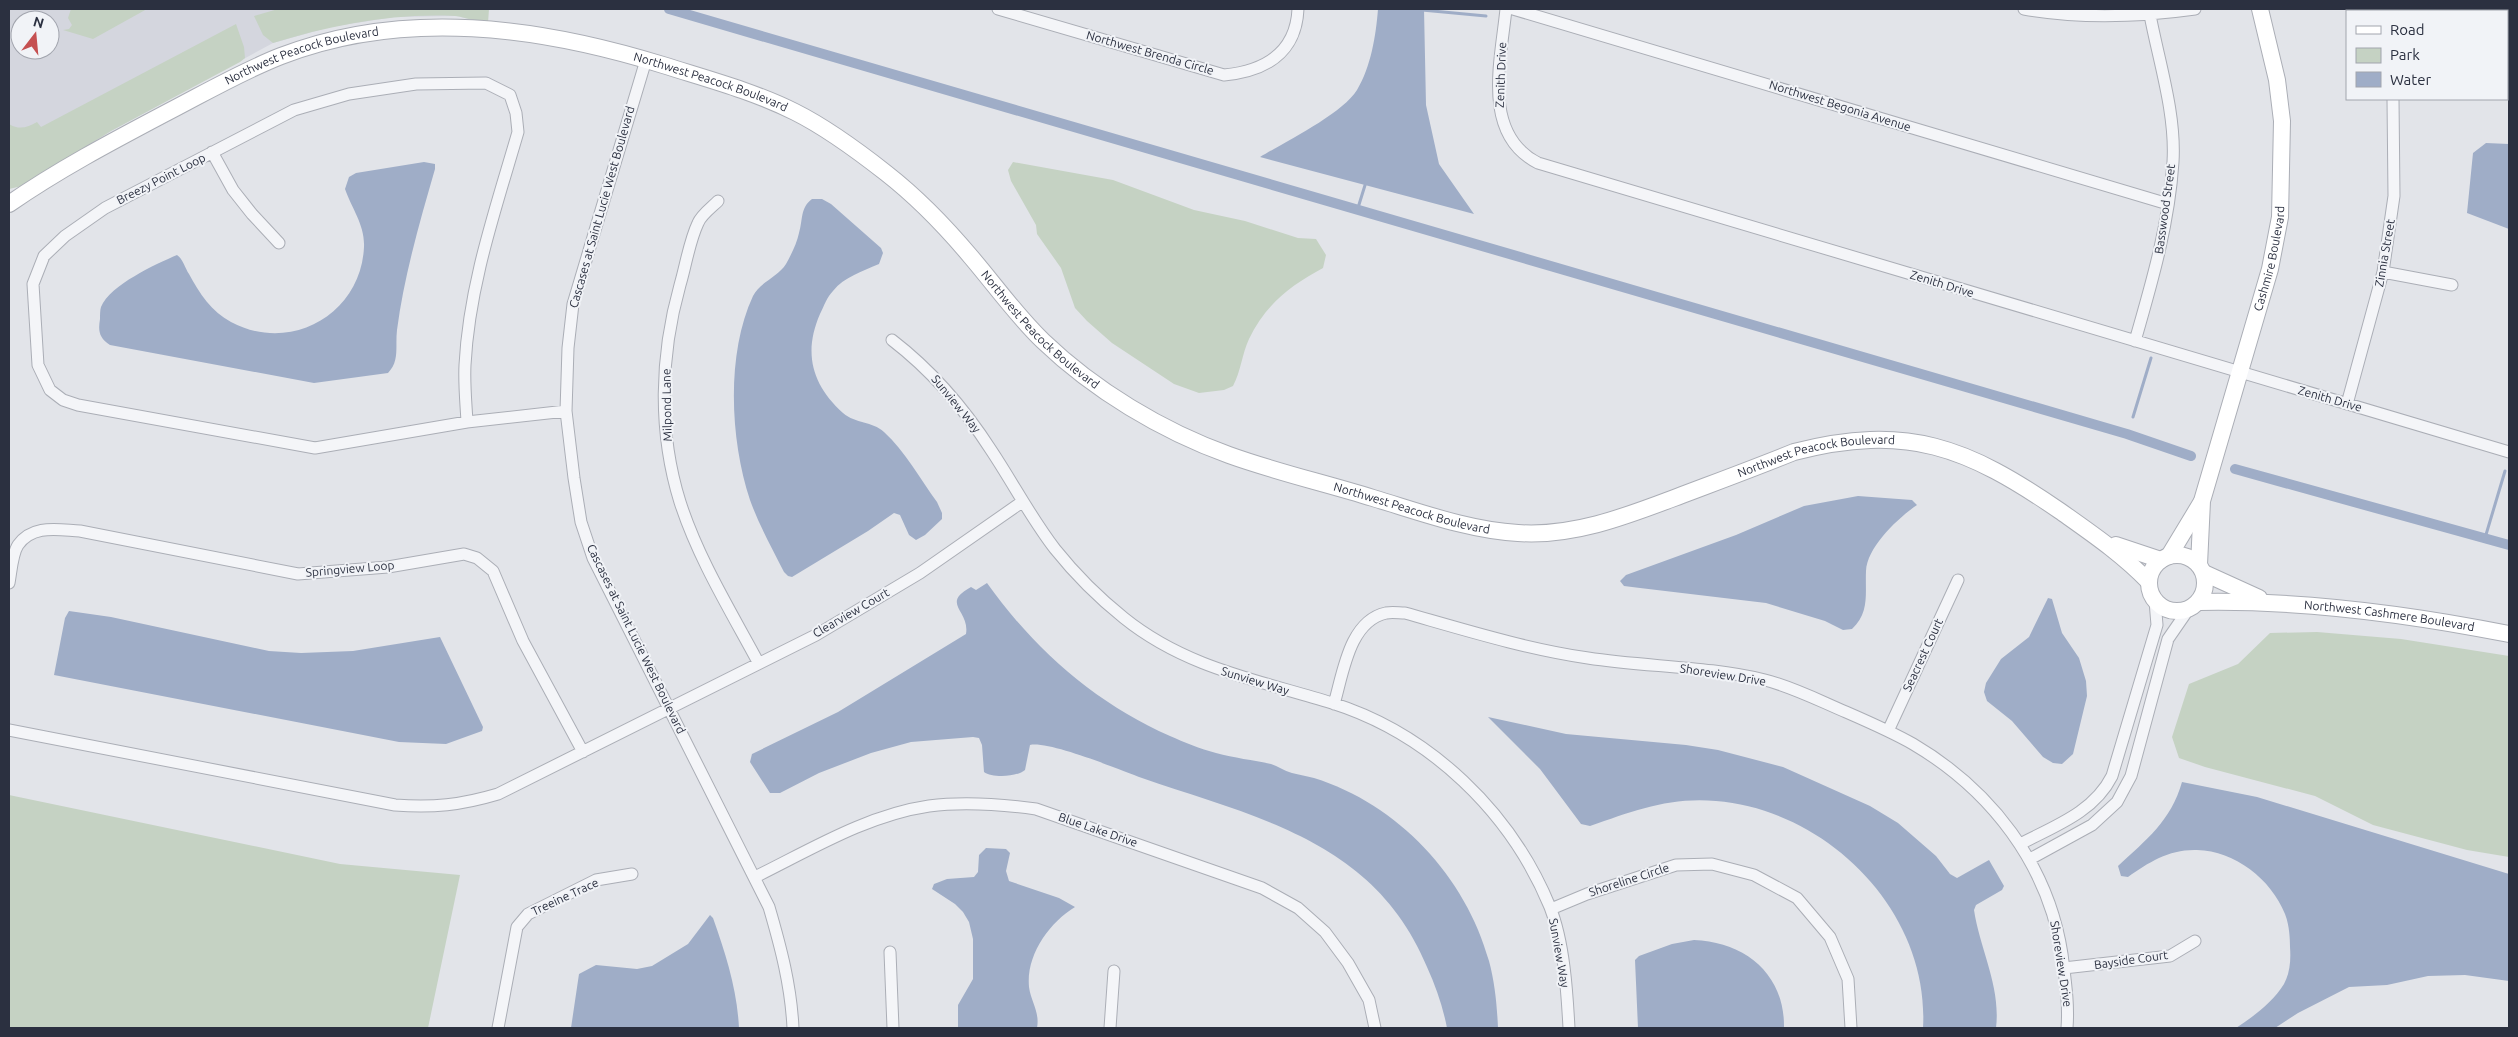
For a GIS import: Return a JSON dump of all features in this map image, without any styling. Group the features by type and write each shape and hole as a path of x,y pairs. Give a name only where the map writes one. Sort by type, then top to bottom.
{"street":[{"name":"Northwest Brenda Circle","path":"998,9 1224,75 1248,72 1267,65 1286,47 1298,19 1298,9"},
{"name":"Zenith Drive","path":"1506,9 1500,60 1500,114 1506,134 1518,150 1528,158 1558,170 2509,452"},
{"name":"Northwest Begonia Avenue","path":"1513,9 2168,204"},
{"path":"2024,9 2061,15 2150,15 2195,9"},
{"name":"Cashmire Boulevard","path":"2201,569 2202,501 2270,269 2280,217 2283,166 2282,122 2277,80 2260,9"},
{"name":"Basswood Street","path":"2135,341 2159,256 2173,161 2169,113 2150,15"},
{"name":"Northwest Peacock Boulevard","path":"9,204 29,189 124,135 257,66 285,55 355,36 432,27 475,27 551,37 646,60 759,97 797,113 843,142 886,173 934,214 1014,310 1045,343 1090,381 1142,414 1178,433 1227,454 1469,526 1519,534 1586,528 1624,517 1794,452 1820,446 1853,440 1921,443 1957,452 2017,482 2126,558 2148,582"},
{"name":"Cascases at Saint Lucie West Boulevard","path":"646,60 573,304 568,348 566,410 581,522 593,558 769,907 783,954 792,998 793,1028"},
{"name":"Breezy Point Loop","path":"466,422 465,365 473,300 480,264 518,132 516,113 510,95 486,83 416,84 349,94 294,110 105,208 65,236 44,256 33,284 38,365 50,390 64,400 78,405 315,448 466,422 566,410"},
{"name":"Zinnia Street","path":"2347,404 2384,272 2394,196 2392,100"},
{"path":"212,152 232,190 279,243"},
{"name":"Northwest Peacock Boulevard","path":"9,192 29,189"},
{"name":"Milpond Lane","path":"718,201 698,222 673,310 666,349 665,436 680,503 702,558 758,662"},
{"path":"2384,272 2452,285"},
{"name":"Sunview Way","path":"892,340 918,360 957,403 990,449 1022,502 1056,549 1090,587 1124,618 1159,643 1202,664 1334,704 1374,720 1420,746 1455,772 1490,808 1518,845 1551,909 1562,955 1569,1028"},
{"name":"Cashmire Boulevard","path":"2165,558 2202,501"},
{"name":"Clearview Court","path":"670,708 758,662 816,635 920,573 1022,502"},
{"name":"Springview Loop","path":"9,583 18,546 37,530 49,529 80,531 298,574 388,567 464,554 477,558 493,571 523,641 583,752"},
{"name":"Northwest Peacock Boulevard","path":"2094,535 2133,552 2165,558"},
{"path":"2020,844 2081,812 2095,802 2106,789 2112,776 2157,625 2155,602 2148,582 2151,572 2165,558 2185,556 2201,569 2206,581 2203,596 2168,639 2131,776 2117,802 2092,824 2030,859"},
{"name":"Northwest Cashmere Boulevard","path":"2201,569 2238,590 2270,602"},
{"name":"Seacrest Court","path":"1888,731 1958,580"},
{"path":"2155,602 2172,611 2194,606"},
{"name":"Northwest Cashmere Boulevard","path":"2194,606 2270,602 2456,624 2509,634"},
{"name":"Shoreview Drive","path":"1334,704 1352,644 1365,623 1385,613 1405,613 1541,650 1588,658 1711,671 1766,680 1809,696 1915,745 1978,793 2002,819 2030,859 2048,899 2058,932 2064,968 2068,1010 2067,1028"},
{"path":"2134,701 2150,705"},
{"path":"9,730 395,805 429,808 468,803 498,794 670,708"},
{"name":"Blue Lake Drive","path":"755,877 835,837 897,813 928,806 969,803 999,804 1036,809 1262,888 1298,908 1325,932 1348,963 1369,1000 1375,1028"},
{"name":"Shoreline Circle","path":"1551,909 1587,894 1676,865 1712,864 1754,875 1797,898 1830,937 1848,979 1851,1028"},
{"name":"Treeine Trace","path":"498,1028 517,927 528,914 596,880 632,874"},
{"name":"Bayside Court","path":"2064,968 2170,956 2195,941"},
{"path":"890,952 893,1028"},
{"path":"1110,1028 1114,971"}],"shaded area":[{"path":"9,9 489,9 479,22 457,16 394,17 330,27 273,43 111,131 35,179 9,189"}],"green space":[{"path":"71,9 147,9 93,39 63,30 69,29 72,25 68,18"},
{"path":"278,9 489,9 488,23 455,16 385,18 317,31 273,43 263,35 254,16"},
{"path":"236,24 244,47 245,58 240,62 111,131 22,186 9,189 9,124 23,128 37,122 41,127"},
{"path":"1013,162 1113,180 1194,210 1245,221 1298,238 1316,239 1326,255 1323,268 1300,281 1280,297 1263,316 1249,339 1233,386 1224,390 1199,393 1174,384 1112,343 1075,308 1061,268 1037,234 1036,225 1011,181 1008,170"},
{"path":"2317,632 2401,639 2509,656 2509,857 2467,850 2373,825 2315,796 2205,767 2179,758 2172,737 2189,684 2238,664 2270,633"},
{"path":"9,795 340,864 460,875 428,1028 9,1028"}],"water":[{"path":"1378,9 1424,9 1426,105 1439,164 1474,214 1260,157 1326,118 1350,99 1357,90 1366,71 1372,51"},
{"path":"2486,143 2509,144 2509,229 2467,213 2473,153"},
{"path":"424,162 435,164 435,169 408,269 397,330 396,358 388,373 314,383 110,345 101,337 99,327 100,311 106,299 123,283 134,276 177,255 207,301 218,313 231,322 254,331 277,333 299,330 319,322 336,309 350,291 360,271 364,239 360,224 345,189 349,177 356,173"},
{"path":"812,199 822,199 831,204 881,248 883,253 879,264 854,275 837,286 826,302 815,328 812,342 814,368 818,380 832,402 843,413 848,417 879,428 892,440 906,456 937,502 942,513 942,519 925,535 916,540 909,535 900,515 894,513 792,577 784,572 757,518 743,476 735,424 735,370 738,344 744,319 753,296 760,287 783,269 797,241 805,206"},
{"path":"1858,496 1912,500 1917,505 1893,525 1872,552 1866,571 1864,609 1858,623 1852,629 1843,630 1825,621 1766,603 1624,586 1620,581 1626,575 1736,535 1804,506"},
{"path":"987,583 1005,607 1046,652 1092,691 1117,708 1170,736 1198,747 1223,755 1271,764 1289,772 1314,778 1345,790 1374,806 1400,825 1446,873 1464,901 1478,930 1493,978 1498,1028 1447,1028 1427,967 1405,924 1377,890 1345,862 1308,840 1269,822 1085,757 1053,747 1030,745 1025,770 1016,774 998,776 984,772 982,745 979,738 911,742 871,753 819,773 780,793 770,793 750,762 752,754 838,712 966,634 964,619 958,608 958,598 971,587 976,590"},
{"path":"2048,598 2052,599 2062,633 2079,658 2086,681 2087,696 2073,754 2062,764 2053,763 2043,757 2012,721 1987,701 1984,692 1986,683 2001,659 2029,637"},
{"path":"69,611 111,617 269,651 301,653 353,651 440,637 483,727 482,731 446,744 399,742 54,675 65,618"},
{"path":"1488,717 1566,734 1686,745 1718,750 1783,767 1870,806 1898,823 1936,856 1950,874 1957,878 1989,860 2004,886 2002,890 1976,905 1974,910 1996,997 1996,1028 1923,1028 1921,985 1909,945 1890,908 1864,874 1833,846 1797,824 1757,809 1716,801 1699,800 1667,803 1590,826 1581,824 1540,769"},
{"path":"2182,782 2257,797 2509,874 2509,981 2465,975 2428,976 2387,985 2349,987 2298,1013 2275,1028 2236,1028 2256,1014 2274,997 2284,984 2289,971 2290,952 2287,922 2279,901 2271,889 2250,869 2238,861 2211,852 2187,850 2169,854 2144,866 2128,877 2121,876 2118,866 2148,838 2164,819 2177,796"},
{"path":"986,848 1006,849 1010,853 1006,871 1009,881 1059,898 1075,907 1048,931 1035,952 1031,963 1029,987 1038,1022 1037,1028 958,1028 958,1005 973,979 973,939 969,922 963,912 955,904 932,889 934,884 947,879 974,877 978,872 979,855"},
{"path":"710,915 713,918 730,972 739,1028 571,1028 579,974 596,965 637,969 652,966 688,944"},
{"path":"1694,940 1713,942 1730,947 1745,954 1759,964 1778,992 1783,1009 1784,1028 1638,1028 1635,960 1639,956 1672,944"}],"waterway":[{"path":"669,9 2127,434 2191,456"},
{"path":"1422,10 1486,16"},
{"path":"1357,211 1366,182"},
{"path":"2133,417 2151,358"},
{"path":"2235,469 2509,545"},
{"path":"2485,538 2505,471"}]}
